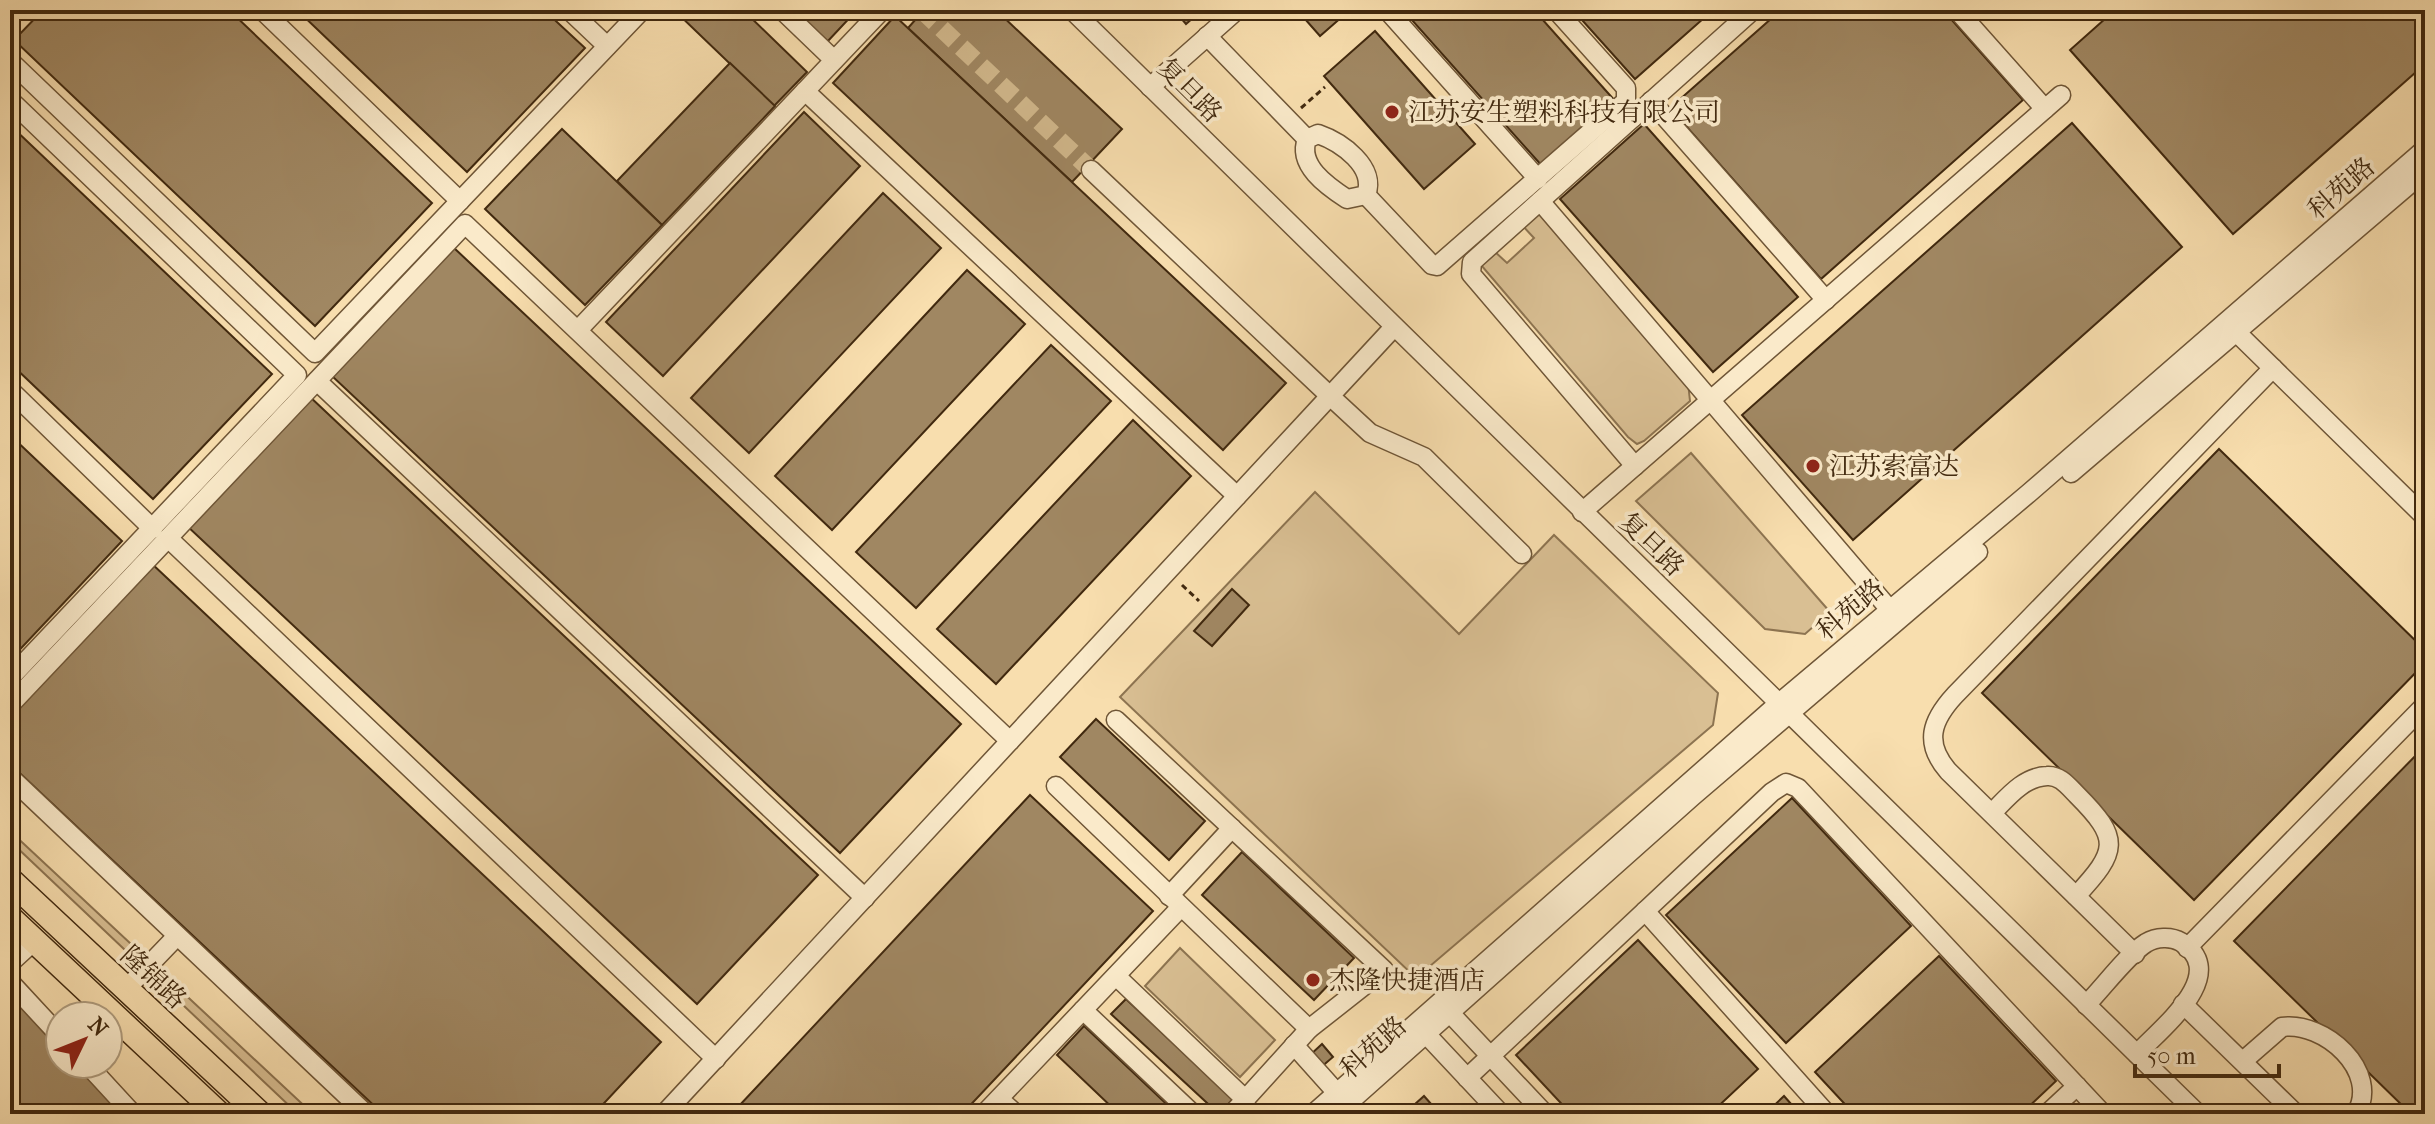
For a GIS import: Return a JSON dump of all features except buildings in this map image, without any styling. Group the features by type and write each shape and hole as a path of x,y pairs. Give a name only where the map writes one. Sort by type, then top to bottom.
{"main road":[{"name":"隆锦路","path":"10,880 260,1114"},
{"path":"10,918 219,1114"}],"street":[{"path":"262,10 460,201"},
{"path":"569,10 607,46"},
{"path":"10,61 315,353 642,10"},
{"path":"782,10 834,60"},
{"path":"578,330 882,10"},
{"name":"复旦路","path":"1072,10 2198,1114"},
{"path":"1150,87 1237,10"},
{"path":"1387,10 1538,179"},
{"path":"1366,195 1432,265 1437,266 1538,179 1629,94 1556,10"},
{"path":"1635,466 1471,274 1472,262 1753,10"},
{"path":"1957,10 2045,109"},
{"path":"1207,36 1307,139"},
{"path":"805,91 1237,496"},
{"path":"1582,512 2061,95"},
{"path":"10,100 297,375 10,705"},
{"path":"1651,101 1826,300"},
{"path":"1318,134 1330,138 1356,158 1366,173 1369,187 1366,195 1347,199 1320,178 1306,160 1303,149 1307,139 1318,134"},
{"name":"科苑路","path":"2231,328 2425,149"},
{"path":"1091,170 1370,433 1424,457 1522,554"},
{"name":"科苑路","path":"1313,1114 2231,328 2425,171"},
{"path":"1540,201 1894,615"},
{"path":"10,678 317,381 465,224 1010,741"},
{"path":"664,1114 1394,327"},
{"path":"2231,328 2425,517"},
{"path":"2135,954 1939,760 1932,743 1932,728 1940,712 2273,368"},
{"path":"317,381 865,898"},
{"path":"10,390 716,1059"},
{"path":"2187,948 2425,705"},
{"name":"科苑路","path":"1336,1114 1783,709"},
{"path":"1116,720 1384,970 1309,1029 1232,1114"},
{"path":"1992,813 2016,789 2035,778 2054,776 2072,790 2103,821 2109,842 2098,872 2076,896"},
{"path":"10,777 366,1114"},
{"path":"1467,1078 1772,792 1786,783 1798,788 2077,1086 2093,1110"},
{"path":"1056,786 1309,1029"},
{"path":"984,1114 1116,976 1232,828"},
{"path":"1645,911 1827,1114"},
{"path":"126,989 177,936"},
{"path":"2086,1005 2146,943 2166,937 2187,948 2200,973 2195,992 2137,1054"},
{"path":"10,963 34,941"},
{"path":"1116,976 1246,1100"},
{"path":"10,982 44,1019"},
{"path":"2183,1004 2296,1114"},
{"path":"1083,1010 1193,1114"},
{"path":"1450,1013 1545,1114"},
{"path":"2243,1061 2282,1027 2314,1029 2356,1068 2362,1079 2364,1092 2356,1114"},
{"path":"1426,1034 1501,1114"},
{"path":"1294,1045 1337,1093"},
{"path":"102,1080 133,1114"},
{"path":"2047,1114 2077,1086"},
{"path":"999,1099 1016,1114"}],"path":[{"path":"1288,119 1325,87"},
{"path":"1167,571 1199,601"}],"shaded area":[{"path":"1534,212 1542,213 1688,383 1690,401 1644,441 1637,444 1628,437 1481,265 1493,250 1507,263 1534,238 1521,224"},
{"path":"1691,453 1830,612 1805,634 1765,629 1636,501"},
{"path":"1315,492 1459,634 1554,535 1718,693 1713,725 1416,978 1120,697"},
{"path":"10,831 313,1114 298,1114 10,841"},
{"path":"1180,948 1275,1040 1240,1077 1145,986"}],"tunnel":[{"path":"922,10 1091,170"}],"place":[{"name":"江苏安生塑料科技有限公司","path":"1392,112"},
{"name":"江苏索富达","path":"1813,466"},
{"name":"杰隆快捷酒店","path":"1313,980"}]}
